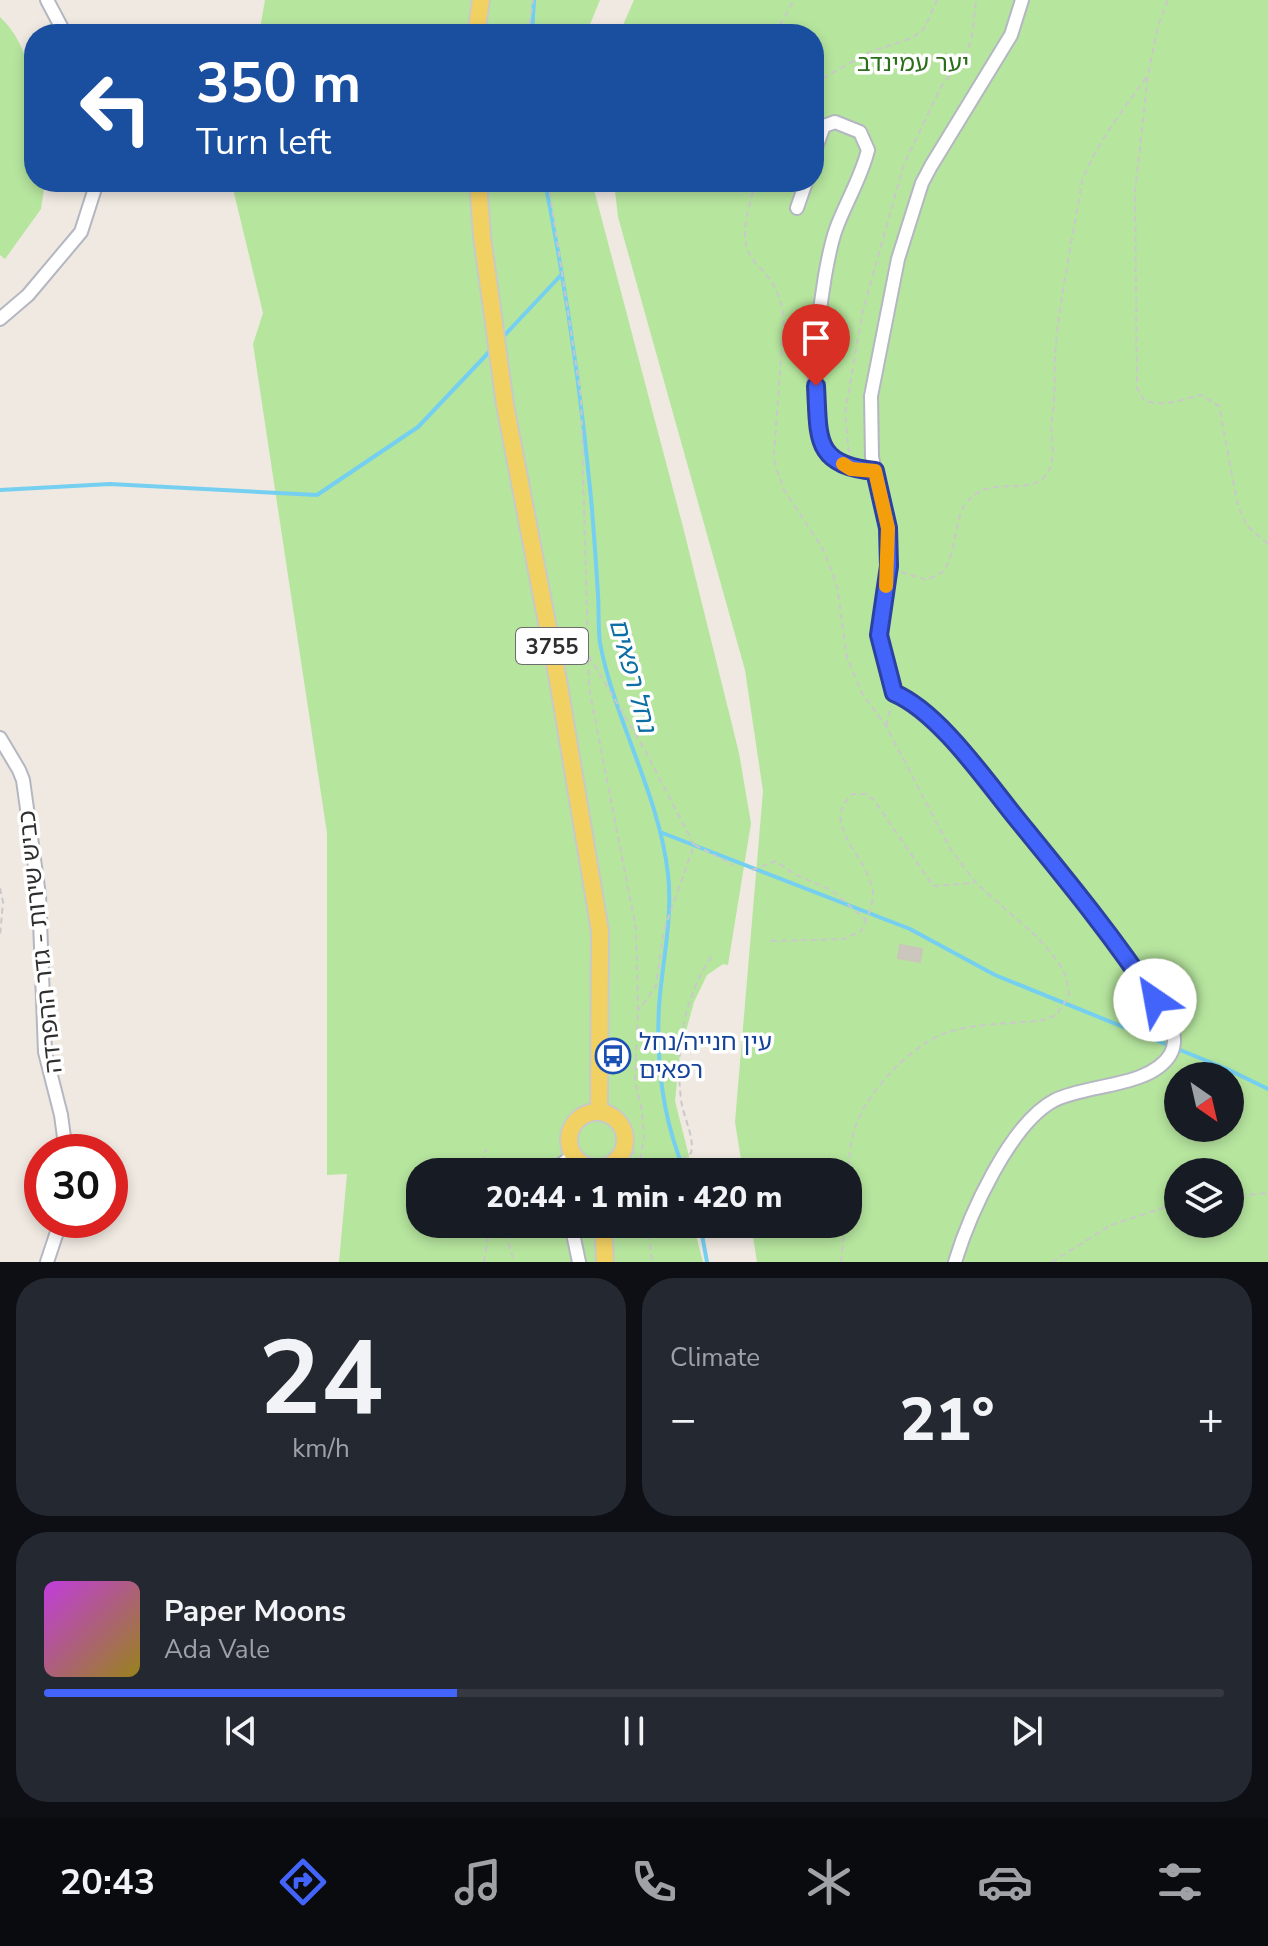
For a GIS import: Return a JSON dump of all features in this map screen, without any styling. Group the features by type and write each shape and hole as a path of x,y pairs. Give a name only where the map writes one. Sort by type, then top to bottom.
{"main road":[{"path":"477,24 481,0"},
{"name":"3755","path":"479,192 505,405 558,680 600,931 599,1112"},
{"path":"577,1158 570,1143 572,1128 583,1116 599,1112 615,1118 621,1125 625,1141 618,1158"},
{"path":"604,1238 605,1262"}],"street":[{"path":"47,0 60,24"},
{"path":"955,1262 964,1231 997,1167 1025,1124 1051,1102 1074,1092 1148,1074 1160,1067 1171,1053 1175,1040 1170,1023 1124,952 976,769 919,708 894,693 879,635 889,566 888,528 872,457 871,396 898,259 922,183 1011,35 1022,0"},
{"path":"824,126 835,122 860,132 868,150 862,173 836,230 825,276 816,335 819,439 830,456 851,469 875,471"},
{"path":"0,319 28,295 81,232 94,192"},
{"path":"797,208 803,192"},
{"name":"כביש שירות - גדר ההפרדה","path":"0,738 23,780 39,895 45,1052 64,1134"},
{"path":"570,1158 574,1155"},
{"path":"47,1262 55,1238"},
{"path":"574,1238 579,1262"}],"path":[{"path":"529,24 533,0"},
{"path":"781,24 794,0"},
{"path":"824,77 870,52 912,38 924,29 937,0"},
{"path":"1168,0 1158,25 1148,75 1135,191 1137,388 1144,400 1151,403 1165,404 1201,395 1219,406 1238,506 1247,526 1268,544"},
{"path":"889,566 927,580 942,572 949,557 959,514 978,491 991,486 1026,484 1046,476 1053,457 1050,429 1055,397 1057,331 1082,181 1106,134 1148,75"},
{"path":"550,192 581,397 589,688 636,929 638,1011 635,1081 644,1137 640,1158"},
{"path":"753,192 745,235 746,249 770,279 780,298 784,317 775,425 776,468 784,490 823,549 837,586 847,658 863,695 886,726 951,850 976,883 1037,937 1057,960 1066,976 1069,996 1056,1015 1043,1020 949,1031 933,1038 899,1065 874,1091 855,1125 850,1158"},
{"path":"588,655 646,752 694,845 733,865"},
{"path":"886,726 894,693"},
{"path":"771,941 844,939 861,931 873,896 870,882 841,824 843,802 853,794 866,794 874,800 933,886 976,883"},
{"path":"638,1011 656,986 664,930 694,845"},
{"path":"752,870 776,861 794,874 831,890 866,920"},
{"path":"0,888 3,902 0,936"},
{"path":"684,1158 691,1153 691,1137 686,1129 681,1099 681,1042 688,1004 699,975 712,956"},
{"path":"625,1141 638,1158"},
{"path":"484,1158 486,1149"},
{"path":"1244,1196 1268,1193"},
{"path":"1052,1262 1111,1225 1164,1208"},
{"path":"484,1262 488,1238"},
{"path":"507,1238 514,1262"},
{"path":"649,1238 652,1262"},
{"path":"841,1262 844,1238"}],"green space":[{"path":"265,0 600,0 590,24 261,24"},
{"name":"יער עמינדב","path":"634,0 1268,0 1268,1262 757,1262 753,1238 862,1238 862,1158 741,1158 735,1122 763,791 745,670 618,217 615,192 824,192 824,24 623,24"},
{"path":"0,17 14,33 24,55 24,192 44,192 41,209 5,259 0,255"},
{"path":"234,192 595,192 739,753 751,823 728,965 723,964 707,975 694,1002 680,1053 675,1101 689,1158 406,1158 406,1238 697,1238 703,1262 339,1262 347,1174 327,1175 327,833 253,344 263,313"}],"building":[{"path":"900,945 922,949 920,962 898,958"}],"waterway":[{"name":"נחל רפאים","path":"533,24 534,0"},
{"name":"נחל רפאים","path":"547,192 583,419 600,643 616,701 656,815 668,874 669,908 659,1007 659,1049 666,1112 679,1158"},
{"path":"502,338 562,274"},
{"path":"0,490 110,484 317,495 418,427 491,350"},
{"path":"660,832 910,929 995,975 1227,1069 1268,1089"},
{"name":"נחל רפאים","path":"703,1238 707,1262"}],"slow traffic":[{"path":"843,464 851,469 875,471 888,528 886,586"}],"place":[{"name":"עין חנייה/נחל רפאים","path":"613,1056"}],"route":[{"path":"816,386 819,439 830,456 851,469 875,471 888,528 889,566 879,635 894,693 908,699 930,718 976,769 1124,952 1155,1000"}]}
